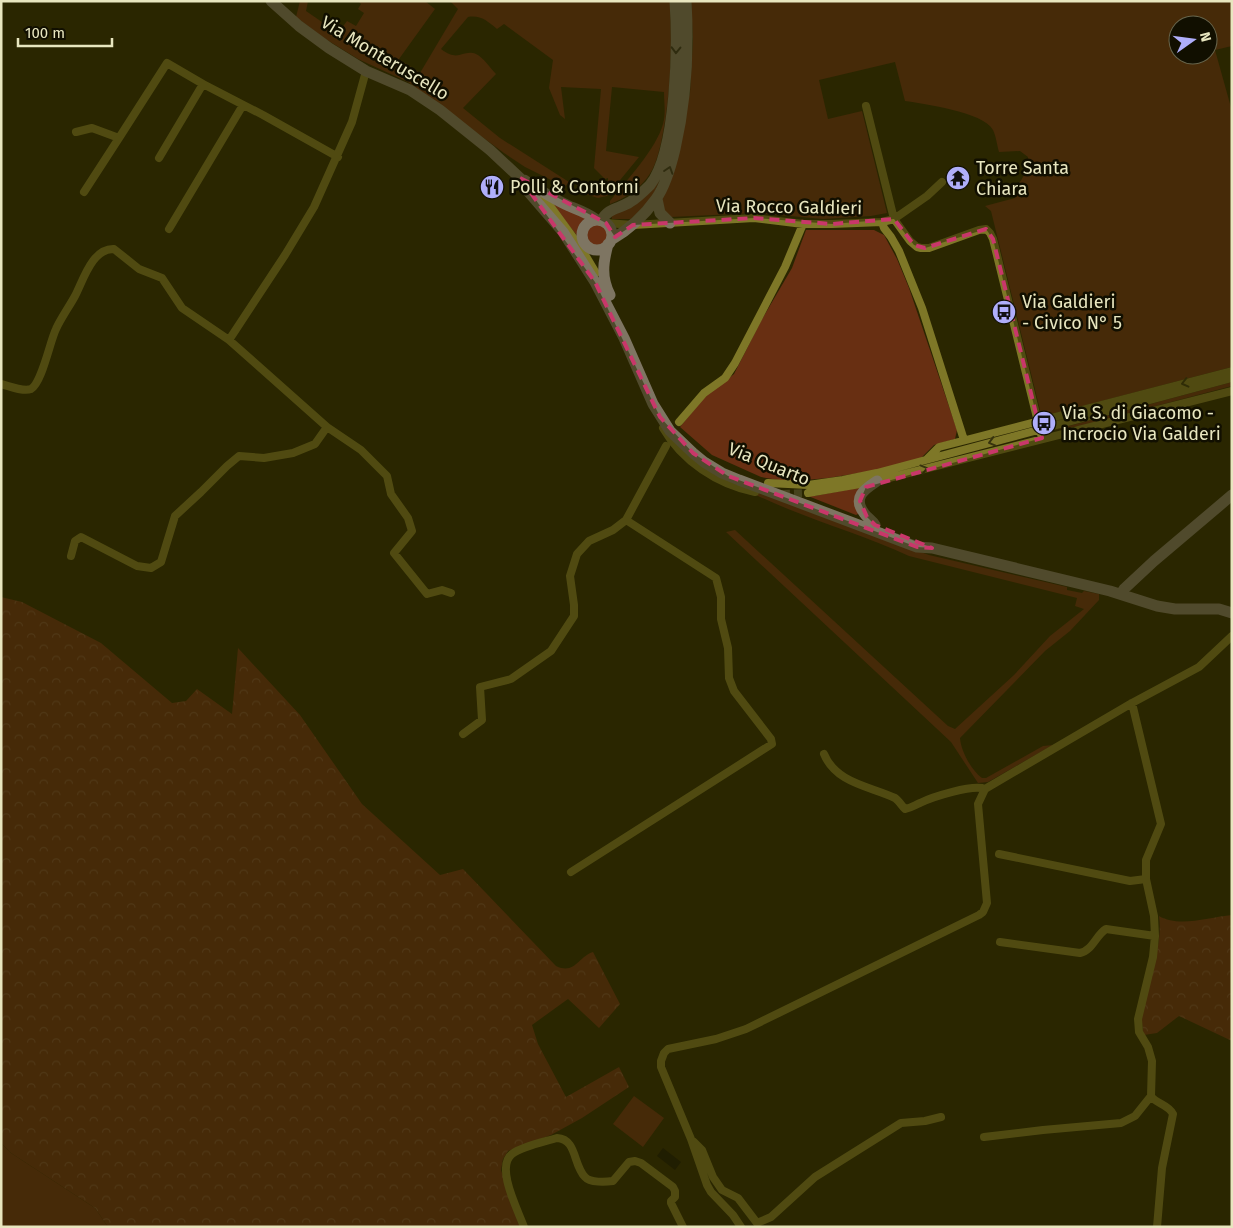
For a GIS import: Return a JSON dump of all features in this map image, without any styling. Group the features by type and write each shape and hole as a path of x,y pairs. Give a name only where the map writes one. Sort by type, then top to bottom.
{"street":[{"name":"Via Monteruscello","path":"271,1 298,26 329,48 366,71 410,90 440,110 490,150 520,178 525,188 581,248 660,417"},
{"path":"581,248 585,226 605,215 611,209 630,202 642,193 655,177 663,156 675,86 677,36 675,1"},
{"path":"581,248 597,249 633,225 657,198 670,168 683,105 687,42 686,1"},
{"path":"84,192 167,63 338,157"},
{"path":"229,340 301,230 338,157 352,122 366,71"},
{"path":"159,158 203,84"},
{"path":"169,229 243,105"},
{"path":"866,106 894,219 914,245 921,248 929,248 982,229 986,229 990,233 1042,438"},
{"path":"76,132 92,128 119,138"},
{"path":"520,178 568,206 598,219 612,231 610,242"},
{"path":"894,219 927,196 942,182"},
{"path":"539,190 581,248 596,273"},
{"path":"657,198 660,213 670,224"},
{"name":"Via Rocco Galdieri","path":"598,219 633,225 754,218 803,224 882,222 894,219"},
{"name":"Via Rocco Galdieri","path":"882,222 899,251 922,308 964,440"},
{"path":"679,422 704,393 725,378 735,363 785,267 803,224"},
{"name":"Via Quarto","path":"610,242 603,264 604,281 652,388 666,413 686,438 728,469 875,524 932,548"},
{"path":"1,384 25,390 31,389 35,385 56,330 88,269 101,253 110,249 118,251 139,269 162,278 182,308 229,340 328,427 361,450 387,476 391,494 408,518 412,531 394,552 427,594 442,590 451,593"},
{"path":"927,460 939,447 1232,371"},
{"path":"768,484 808,484 843,480 927,460 1232,378"},
{"path":"808,493 877,481 1232,390"},
{"path":"660,417 662,427 670,440 688,459 728,484 755,492"},
{"name":"Via Quarto","path":"660,417 693,453 728,476 917,547 932,548 1121,594 1148,604 1166,608 1219,609 1232,613"},
{"path":"71,556 74,541 81,536 137,566 151,568 161,562 175,516 239,456 264,458 293,452 315,444 328,427"},
{"path":"463,734 482,720 480,687 511,679 551,651 574,616 570,576 577,554 589,541 613,530 626,520 666,446"},
{"path":"875,524 864,514 860,501 863,490 877,481"},
{"path":"1121,594 1154,561 1232,495"},
{"path":"571,872 772,744 771,739 734,691 730,678 728,648 720,619 722,597 716,578 626,520"},
{"path":"737,1225 711,1192 704,1178 691,1139 661,1068 661,1060 664,1053 668,1049 716,1039 746,1029 983,912 987,903 978,804 980,796 985,789 1132,703 1199,667 1232,636"},
{"path":"1132,703 1161,824 1146,860 1146,879 1154,916 1155,936 1153,957 1138,1019 1139,1032 1148,1047 1152,1061 1151,1096 1153,1100 1171,1110 1173,1114 1162,1168 1157,1227"},
{"path":"824,754 830,764 845,779 896,799 906,809 921,802 960,791 980,787 985,789"},
{"path":"998,854 1130,881 1146,879"},
{"path":"1000,942 1083,953 1102,931 1106,929 1155,936"},
{"path":"984,1137 1121,1123 1135,1116 1151,1096"},
{"path":"691,1139 702,1150 713,1177 722,1190 738,1198 757,1223 770,1217 815,1177 901,1123 925,1121 941,1117"},
{"path":"524,1227 504,1170 507,1160 514,1153 557,1138 562,1138 568,1142 584,1175 590,1180 613,1181 629,1162 641,1163 673,1187 675,1197 671,1203 683,1227"}],"highlighted area":[{"path":"520,178 606,223 615,237 633,225 754,218 832,224 894,219 914,245 925,248 986,229 993,239 1042,438 866,487 860,501 867,517 875,525 932,548 917,547 728,476 693,453 660,417 595,282"}],"green space":[{"path":"300,1 308,1 306,11 338,33 347,21 356,26 364,13 358,9 361,4 358,1 425,1 435,9 399,59 420,73 458,9 450,1 670,1 671,55 669,90 661,143 652,170 643,183 635,190 626,197 610,204 610,201 648,154 659,134 664,116 664,92 612,87 606,151 639,157 607,196 598,198 585,194 601,188 608,181 608,178 605,179 594,168 601,89 561,87 565,119 560,115 549,88 553,60 504,24 497,29 480,18 468,17 441,49 452,55 476,54 496,74 463,108 500,138 569,182 565,187 525,167 504,153 408,82 358,59 324,38 296,17"},
{"path":"691,1 1232,1 1232,46 1218,49 1218,15 1168,15 1168,65 1218,65 1218,61 1232,111 1232,367 1044,416 1041,414 991,211 985,206 1015,198 1013,189 1020,182 1024,174 1028,157 1020,151 999,152 993,130 978,118 953,110 905,101 895,62 819,80 828,119 862,111 887,213 823,219 756,213 671,217 664,211 662,198 690,93 693,40"},
{"path":"669,158 652,198 631,219 612,219 611,214 626,208"},
{"path":"548,199 586,219 581,227 579,238"},
{"path":"597,223 605,226 608,234 605,242 597,245 589,242 586,234 589,226"},
{"path":"806,230 874,230 884,235 897,259 909,288 957,430 955,439 934,445 920,459 878,470 794,481 761,477 712,455 680,427 706,395 734,374 761,321 792,268"},
{"path":"1232,382 1232,386 1080,426 1054,430"},
{"path":"862,487 858,514 856,515 808,496 808,494 814,496"},
{"path":"757,490 929,555 1067,587 1067,590 1099,594 1099,600 1070,631 1045,651 960,738 967,760 982,778 986,778 1043,746 1053,745 988,782 978,783 951,742 726,532 735,530 948,726 955,729 1014,675 1050,636 1084,609 1075,606 1077,598 909,556 775,504 756,495"},
{"path":"1,597 22,602 101,643 172,703 186,701 197,689 232,714 238,648 300,715 362,804 440,875 463,869 556,966 562,968 572,967 593,952 620,1004 599,1028 568,999 532,1025 538,1044 566,1097 619,1067 629,1087 582,1118 551,1135 508,1151 503,1159 501,1170 520,1227 108,1227 95,1208 11,1153 1,1143"},
{"path":"1232,915 1232,1041 1179,1016 1157,1033 1144,1035 1143,1007 1158,947 1159,916 1176,921 1194,921"},
{"path":"634,1096 664,1118 643,1147 613,1124"},
{"path":"1,1143 11,1153 95,1208 108,1227 1,1227"}],"shaded area":[{"path":"663,1148 681,1162 675,1170 657,1156"}],"tunnel":[{"path":"782,494 808,493"}],"place":[{"name":"Torre Santa Chiara","path":"958,178"},
{"name":"Polli & Contorni","path":"492,187"},
{"name":"Via Galdieri - Civico N° 5","path":"1004,312"},
{"name":"Via S. di Giacomo - Incrocio Via Galderi","path":"1044,423"}]}
